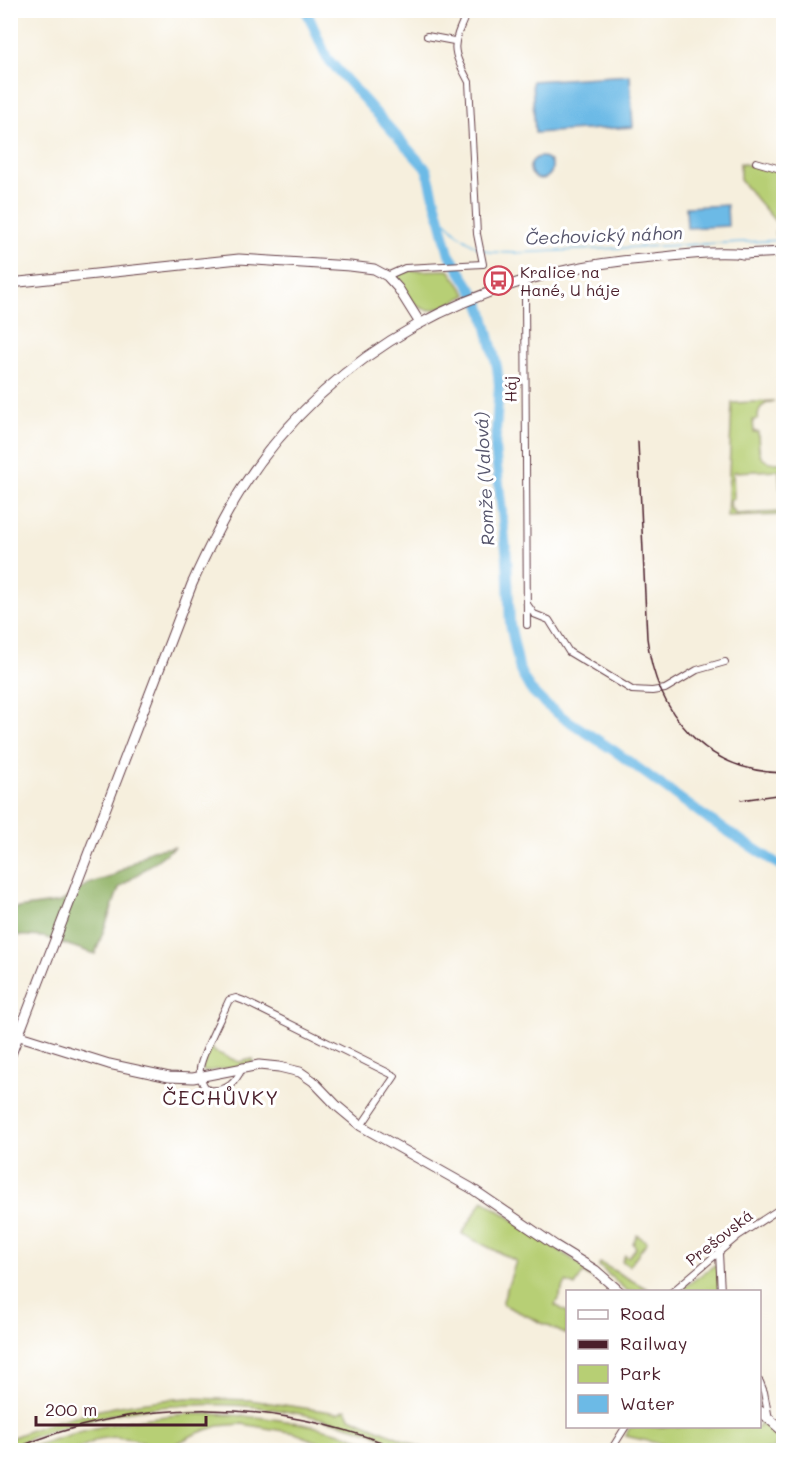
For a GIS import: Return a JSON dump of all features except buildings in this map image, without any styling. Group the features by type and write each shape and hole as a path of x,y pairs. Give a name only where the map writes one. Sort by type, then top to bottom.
{"main road":[{"path":"10,1057 15,1034 192,584 227,513 261,461 305,410 361,361 420,323 486,292 578,266 693,254 783,252"},
{"path":"10,283 239,259 361,267 376,270 387,276 398,288 420,323"},
{"path":"15,1034 109,1064 144,1073 187,1079 264,1065 300,1072 361,1126 471,1188 555,1246 596,1270 618,1290"},
{"path":"761,1413 783,1432"}],"street":[{"path":"387,276 401,268 483,264 477,234 469,82 458,61 454,41 468,10"},
{"path":"427,36 454,41"},
{"path":"756,162 783,170"},
{"name":"Háj","path":"523,280 525,293 527,625"},
{"path":"527,604 533,613 549,620 569,652 632,690 652,691 665,688 697,670 725,662"},
{"path":"244,1067 234,1084 228,1088 208,1089 204,1086 201,1064 229,1000 236,998 395,1076 361,1126"},
{"name":"Prešovská","path":"674,1290 738,1236 783,1206"},
{"path":"719,1253 721,1290"},
{"path":"761,1386 769,1419"},
{"path":"611,1450 625,1428"}],"green space":[{"path":"740,163 783,173 783,235 775,235 775,231 781,228 740,180"},
{"path":"449,270 467,295 430,310 422,308 409,297 397,277 402,271"},
{"path":"774,401 760,409 758,419 753,420 754,432 758,432 759,452 764,460 783,463 783,493 780,488 779,470 733,472 734,498 730,500 731,510 734,510 735,514 783,512 783,515 727,517 732,403"},
{"path":"175,847 119,888 95,954 44,937 11,935 11,909 61,902 88,884 111,877 152,850"},
{"path":"210,1046 213,1051 239,1062 253,1059 254,1064 204,1072 202,1068"},
{"path":"483,1200 595,1274 591,1278 583,1273 575,1286 566,1282 555,1305 566,1311 566,1335 502,1304 516,1261 462,1234"},
{"path":"637,1235 647,1242 629,1266 622,1261 625,1255 628,1257 636,1248 633,1243"},
{"path":"600,1263 649,1290 626,1290 599,1266"},
{"path":"716,1264 720,1290 680,1290"},
{"path":"187,1398 250,1400 338,1413 346,1409 350,1417 427,1450 403,1446 344,1424 284,1411 244,1406 204,1405 164,1407 86,1420 11,1446 11,1438 54,1422 97,1410"},
{"path":"188,1414 266,1418 291,1422 341,1433 390,1450 338,1450 295,1433 242,1424 218,1426 160,1449 133,1439 114,1437 99,1439 75,1450 24,1450 64,1436 105,1426 146,1418"},
{"path":"761,1419 781,1436 773,1450 688,1450 625,1436 629,1428 761,1428"}],"water":[{"path":"630,75 633,127 535,133 532,81"},
{"path":"541,157 549,160 552,168 549,176 541,179 533,176 530,168 533,160"},
{"path":"727,205 728,226 687,228 686,207"}],"waterway":[{"name":"Romže (Valová)","path":"306,10 327,58 427,170 449,254 478,299 483,312 497,367 499,385 495,448 507,558 510,624 520,671 530,689 561,716 616,752 704,816 784,868"},
{"name":"Čechovický náhon","path":"439,215 459,235 478,248"},
{"name":"Čechovický náhon","path":"482,249 490,252 515,253 784,240"}],"railway":[{"path":"638,442 647,638 652,665 661,691 673,713 689,733 708,750 731,762 756,770 784,773"},
{"path":"741,800 784,794"},
{"path":"12,1450 60,1432 109,1419 158,1412 207,1410 256,1413 305,1420 354,1433 402,1450"}],"place":[{"name":"Kralice na Hané, U háje","path":"499,280"}],"district":[{"name":"ČECHŮVKY","path":"221,1097"}]}
